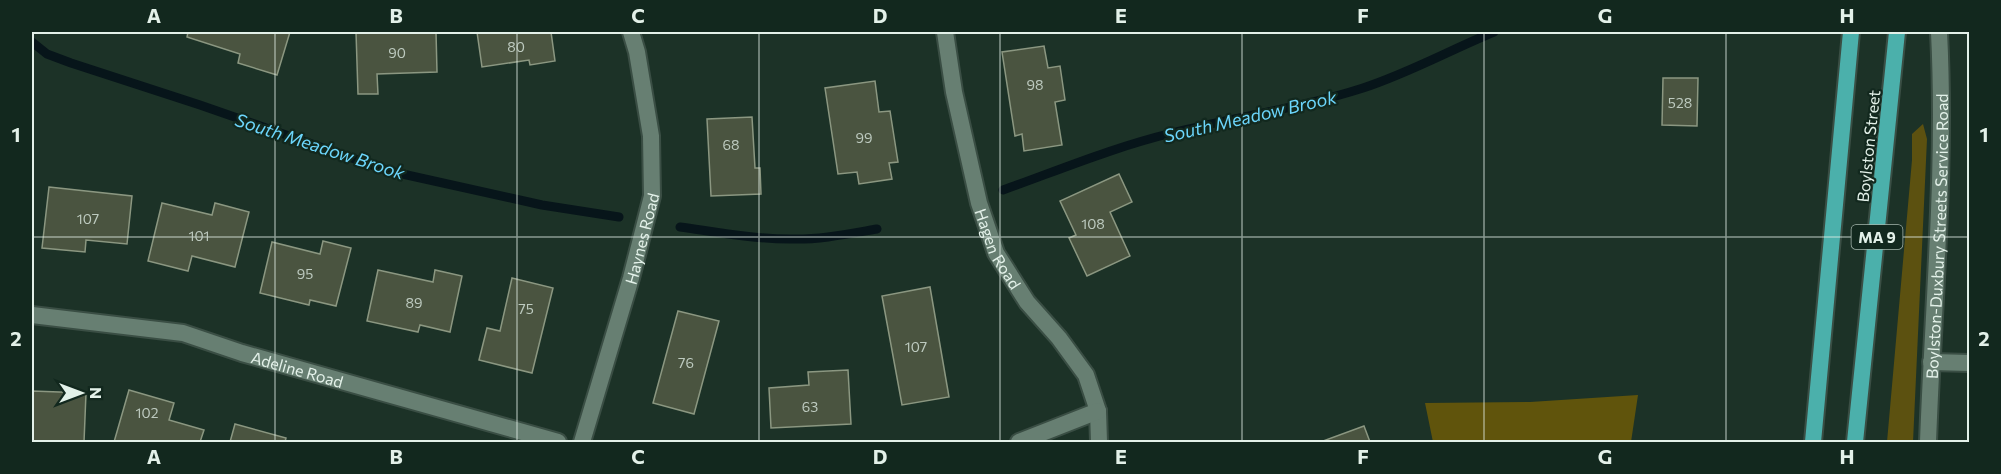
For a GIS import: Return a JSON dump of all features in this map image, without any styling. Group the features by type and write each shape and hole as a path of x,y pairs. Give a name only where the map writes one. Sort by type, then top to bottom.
{"highway":[{"name":"Boylston Street","path":"1813,442 1851,32"},
{"name":"Boylston Street","path":"1855,442 1898,32"}],"street":[{"name":"Haynes Road","path":"582,442 631,278 652,196 651,136 637,52 631,32"},
{"name":"Hagen Road","path":"945,32 954,92 979,203 996,253 1027,302 1059,338 1086,375 1098,411 1099,442"},
{"name":"Boylston-Duxbury Streets Service Road","path":"1928,442 1941,183 1942,94 1939,32"},
{"name":"Adeline Road","path":"32,315 183,333 558,442"},
{"path":"1931,362 1970,363"},
{"path":"1019,442 1098,411"}],"shaded area":[{"path":"1923,124 1927,139 1913,442 1887,442 1912,160 1912,134"},
{"path":"1638,395 1631,442 1433,442 1425,403 1530,402"}],"building":[{"path":"188,32 290,32 277,75 238,63 240,54 187,37"},
{"path":"356,32 436,32 437,72 377,74 378,94 358,94"},
{"path":"477,32 551,32 555,61 530,65 529,60 482,67"},
{"path":"1044,46 1048,68 1060,66 1065,100 1055,102 1062,145 1024,151 1022,134 1015,136 1002,52"},
{"path":"1663,78 1698,78 1697,126 1662,125"},
{"path":"875,81 879,112 890,111 898,162 889,163 892,179 859,184 857,172 838,174 825,88"},
{"path":"752,117 755,168 760,168 761,194 711,196 707,119"},
{"path":"1119,174 1132,202 1110,212 1130,256 1087,276 1069,238 1076,235 1060,201"},
{"path":"49,187 132,196 127,244 86,240 85,252 42,248"},
{"path":"162,203 212,215 215,203 249,212 235,267 192,256 188,271 148,261"},
{"path":"323,241 351,248 336,306 310,300 309,305 260,293 272,242 320,254"},
{"path":"378,270 433,282 435,270 462,276 450,332 420,325 418,332 367,321"},
{"path":"512,278 553,288 532,373 479,360 487,328 500,331"},
{"path":"930,287 949,397 902,405 882,296"},
{"path":"678,311 719,321 694,414 653,403"},
{"path":"848,370 851,424 771,428 769,388 809,385 808,372"},
{"path":"129,390 174,403 169,420 204,430 200,442 114,442"},
{"path":"32,391 86,393 84,442 32,442"},
{"path":"235,424 286,438 285,442 230,442"},
{"path":"1364,426 1370,442 1323,441"}],"waterway":[{"name":"South Meadow Brook","path":"1003,190 1150,139 1363,88 1494,32"},
{"name":"South Meadow Brook","path":"32,42 47,54 71,63 389,171 542,205 619,217"},
{"name":"South Meadow Brook","path":"680,227 776,239 823,238 877,229"}]}
